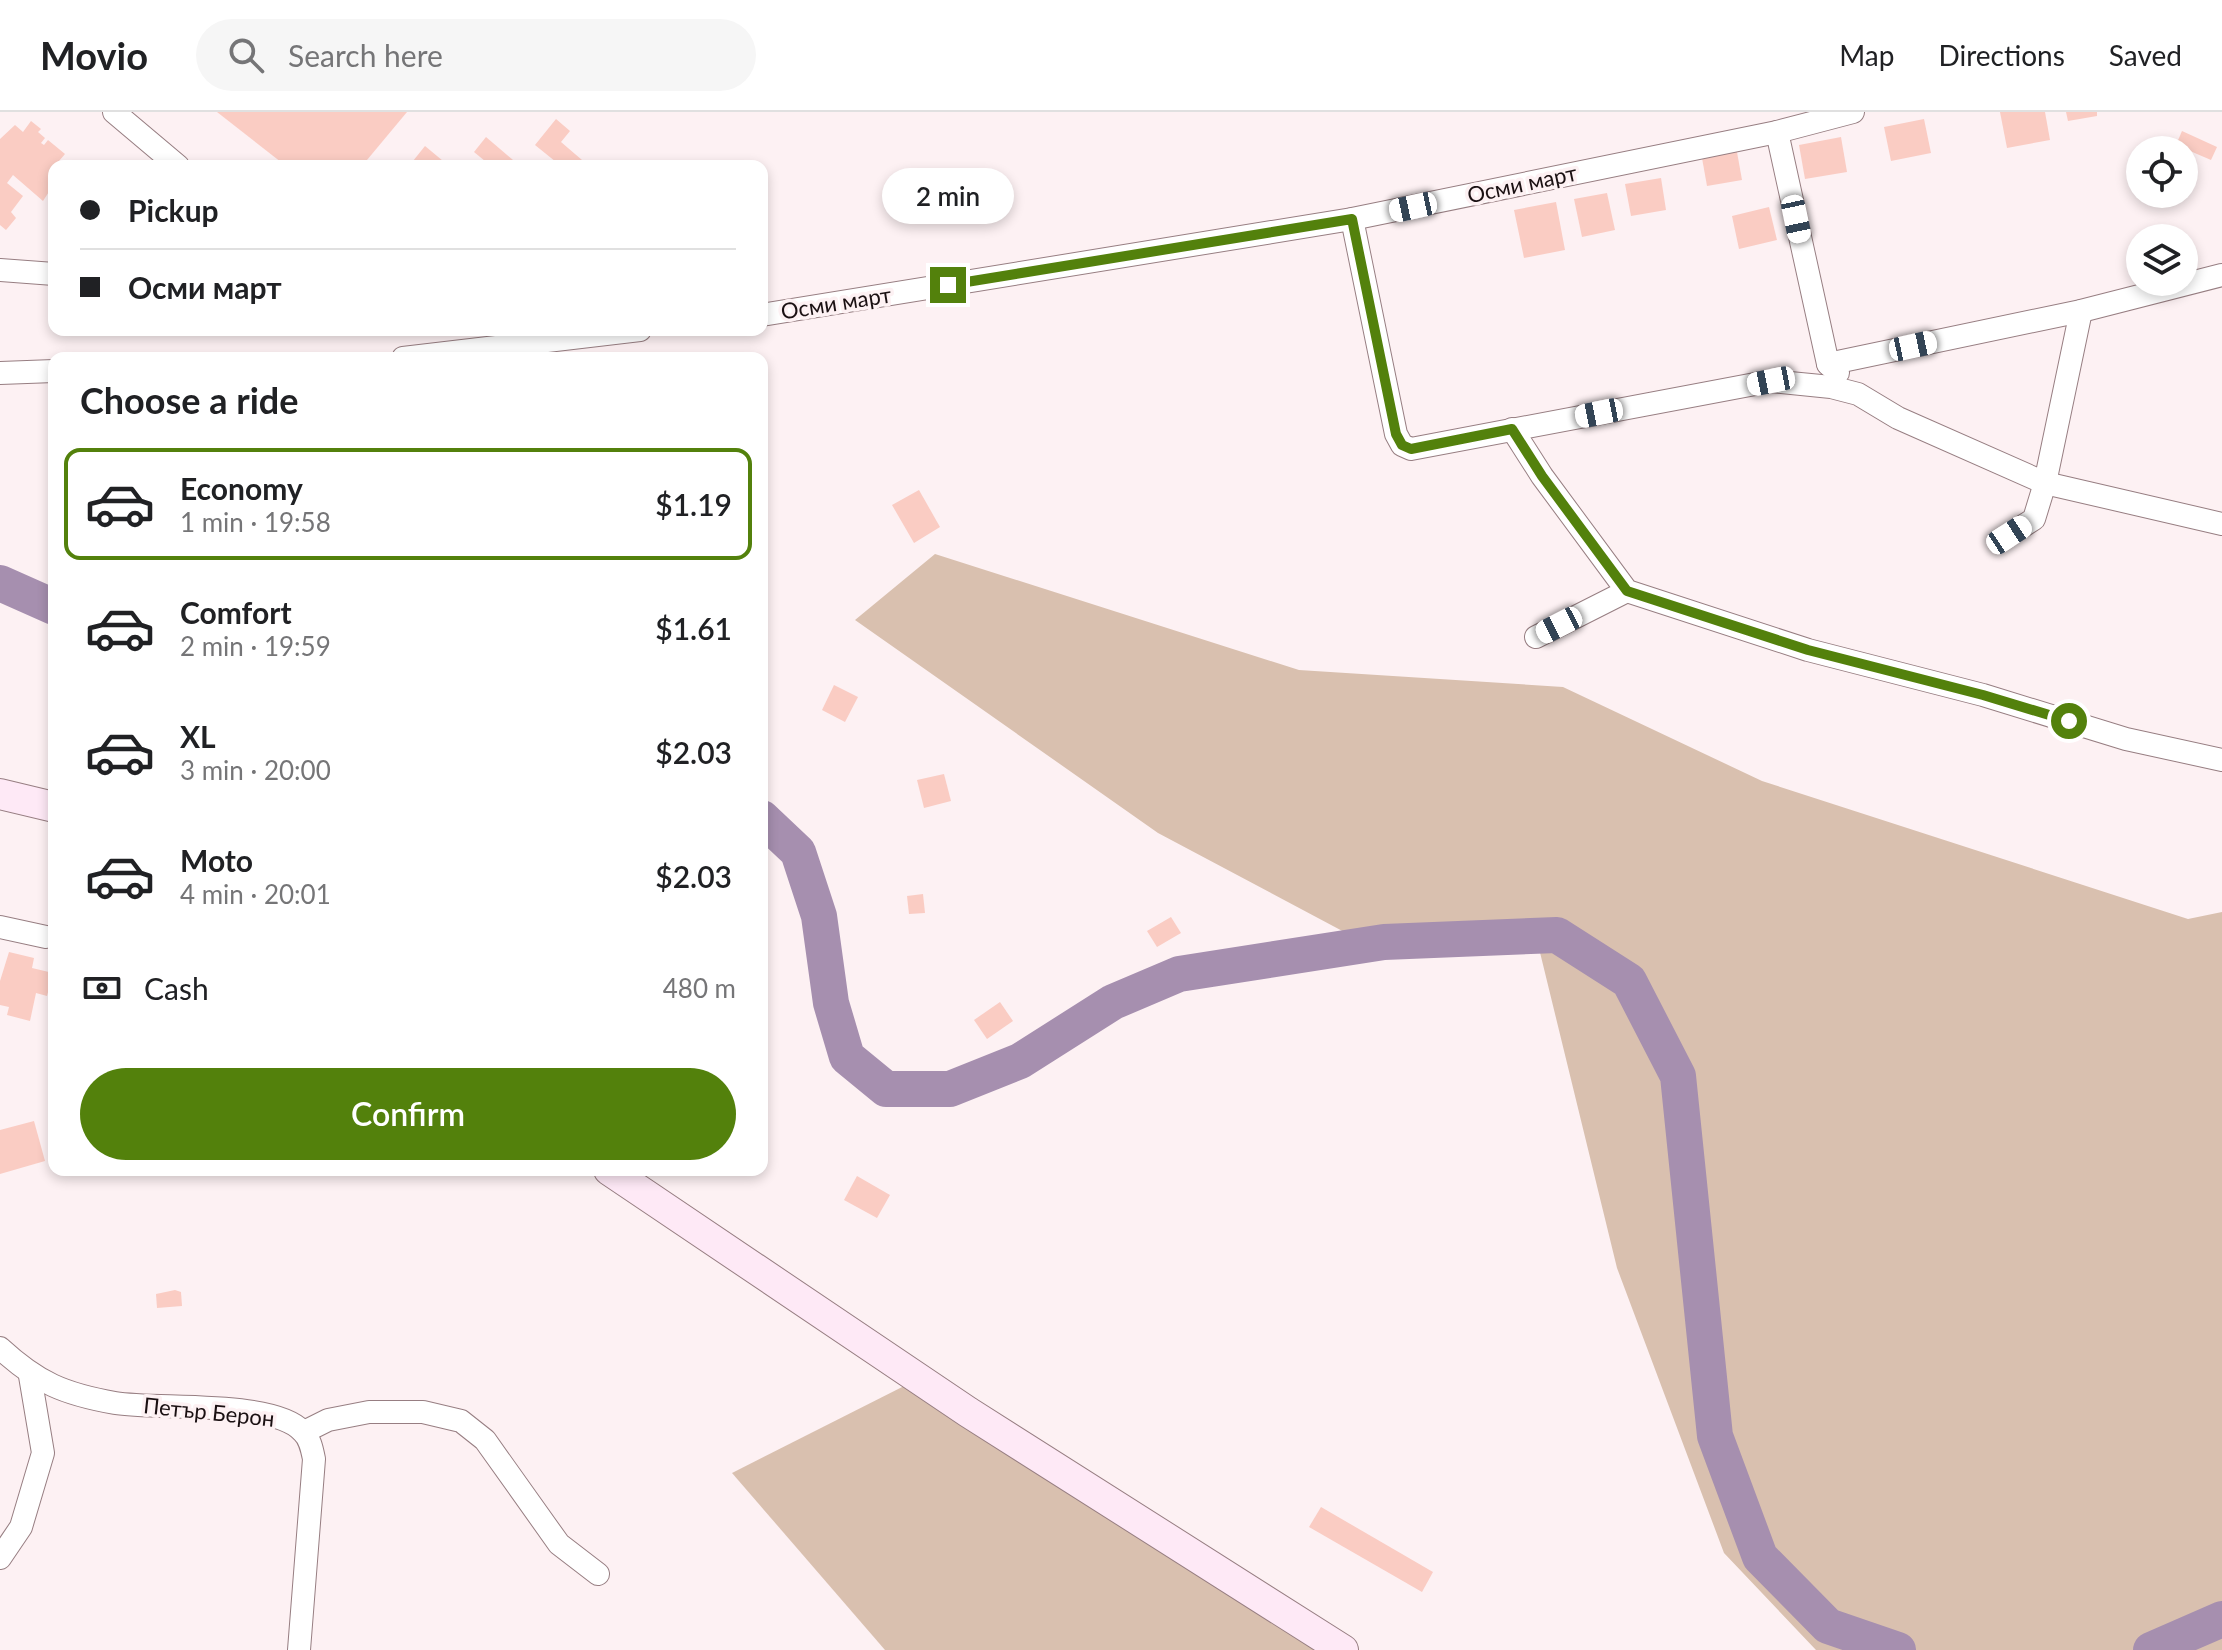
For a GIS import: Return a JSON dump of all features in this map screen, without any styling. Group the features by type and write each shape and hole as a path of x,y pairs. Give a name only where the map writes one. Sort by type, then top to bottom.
{"street":[{"path":"114,112 171,160"},
{"name":"Осми март","path":"768,314 1352,219 1777,132 1853,112"},
{"path":"1777,132 1828,364 1858,394"},
{"path":"1352,219 1396,434 1402,445 1411,449 1771,381 1831,387 1858,394 1949,442 2045,483 2222,524"},
{"path":"0,270 48,274"},
{"path":"1828,364 2081,311 2222,275"},
{"path":"2009,535 2034,519 2045,483 2081,311"},
{"path":"454,352 589,336"},
{"path":"0,373 48,371"},
{"path":"1512,429 1542,476 1627,591 1808,650 1983,695 2126,739 2222,760"},
{"path":"1536,637 1627,591"},
{"path":"0,794 48,806"},
{"path":"0,927 46,937"},
{"path":"618,1176 968,1412 1343,1650"},
{"name":"Петър Берон","path":"0,1348 30,1376 70,1392 117,1403 260,1413 294,1424 304,1432 314,1459 299,1650"},
{"path":"0,1558 21,1527 43,1453 30,1376"},
{"path":"304,1432 328,1420 369,1412 423,1412 461,1421 485,1440 559,1544 598,1574"}],"shaded area":[{"path":"935,554 1299,670 1563,687 1762,781 2188,919 2222,912 2222,1650 1816,1650 1724,1553 1617,1268 1536,936 1348,934 1158,833 855,620"},
{"path":"918,1379 1343,1650 885,1650 732,1473"}],"building":[{"path":"217,112 407,112 367,160 278,160"},
{"path":"2000,112 2045,112 2050,140 2007,148"},
{"path":"2066,112 2097,112 2097,116 2068,121"},
{"path":"556,119 570,131 561,142 582,160 554,160 535,145"},
{"path":"1924,119 1931,153 1891,161 1884,127"},
{"path":"31,121 41,129 38,132 45,138 41,143 44,145 48,140 65,154 60,160 48,160 48,193 43,201 13,175 7,183 23,196 11,212 16,218 6,230 0,225 0,139 15,125 23,132"},
{"path":"486,137 513,160 484,160 474,152"},
{"path":"1841,137 1847,172 1805,179 1799,145"},
{"path":"2198,138 2217,147 2211,160 2198,154"},
{"path":"425,146 442,160 414,160"},
{"path":"1737,152 1742,180 1707,186 1702,158"},
{"path":"1661,178 1666,210 1631,216 1625,184"},
{"path":"1607,193 1615,230 1582,237 1574,199"},
{"path":"1556,202 1565,250 1524,258 1514,210"},
{"path":"1769,207 1777,240 1739,249 1732,216"},
{"path":"919,490 940,527 914,543 892,505"},
{"path":"834,685 858,697 845,722 822,710"},
{"path":"944,774 951,801 924,808 917,780"},
{"path":"923,894 925,913 909,914 907,896"},
{"path":"1171,917 1181,933 1157,947 1147,931"},
{"path":"9,952 34,958 32,968 48,972 47,996 36,993 30,1021 7,1015 9,1007 0,1005 0,981"},
{"path":"1000,1002 1013,1021 987,1039 974,1020"},
{"path":"34,1121 45,1161 0,1174 0,1130"},
{"path":"857,1176 890,1195 877,1218 844,1200"},
{"path":"175,1290 181,1292 182,1306 157,1308 156,1294"},
{"path":"1321,1507 1433,1572 1422,1592 1309,1527"}],"waterway":[{"path":"0,583 48,604"},
{"path":"768,824 798,852 819,916 831,1003 847,1057 886,1089 950,1089 1020,1061 1113,1002 1179,974 1384,942 1557,935 1629,981 1678,1076 1715,1436 1760,1557 1828,1626 1898,1650"},
{"path":"2151,1650 2222,1619"}],"route":[{"path":"948,285 1352,219 1396,434 1402,445 1411,449 1512,429 1542,476 1627,591 1808,650 1983,695 2069,721"}]}
